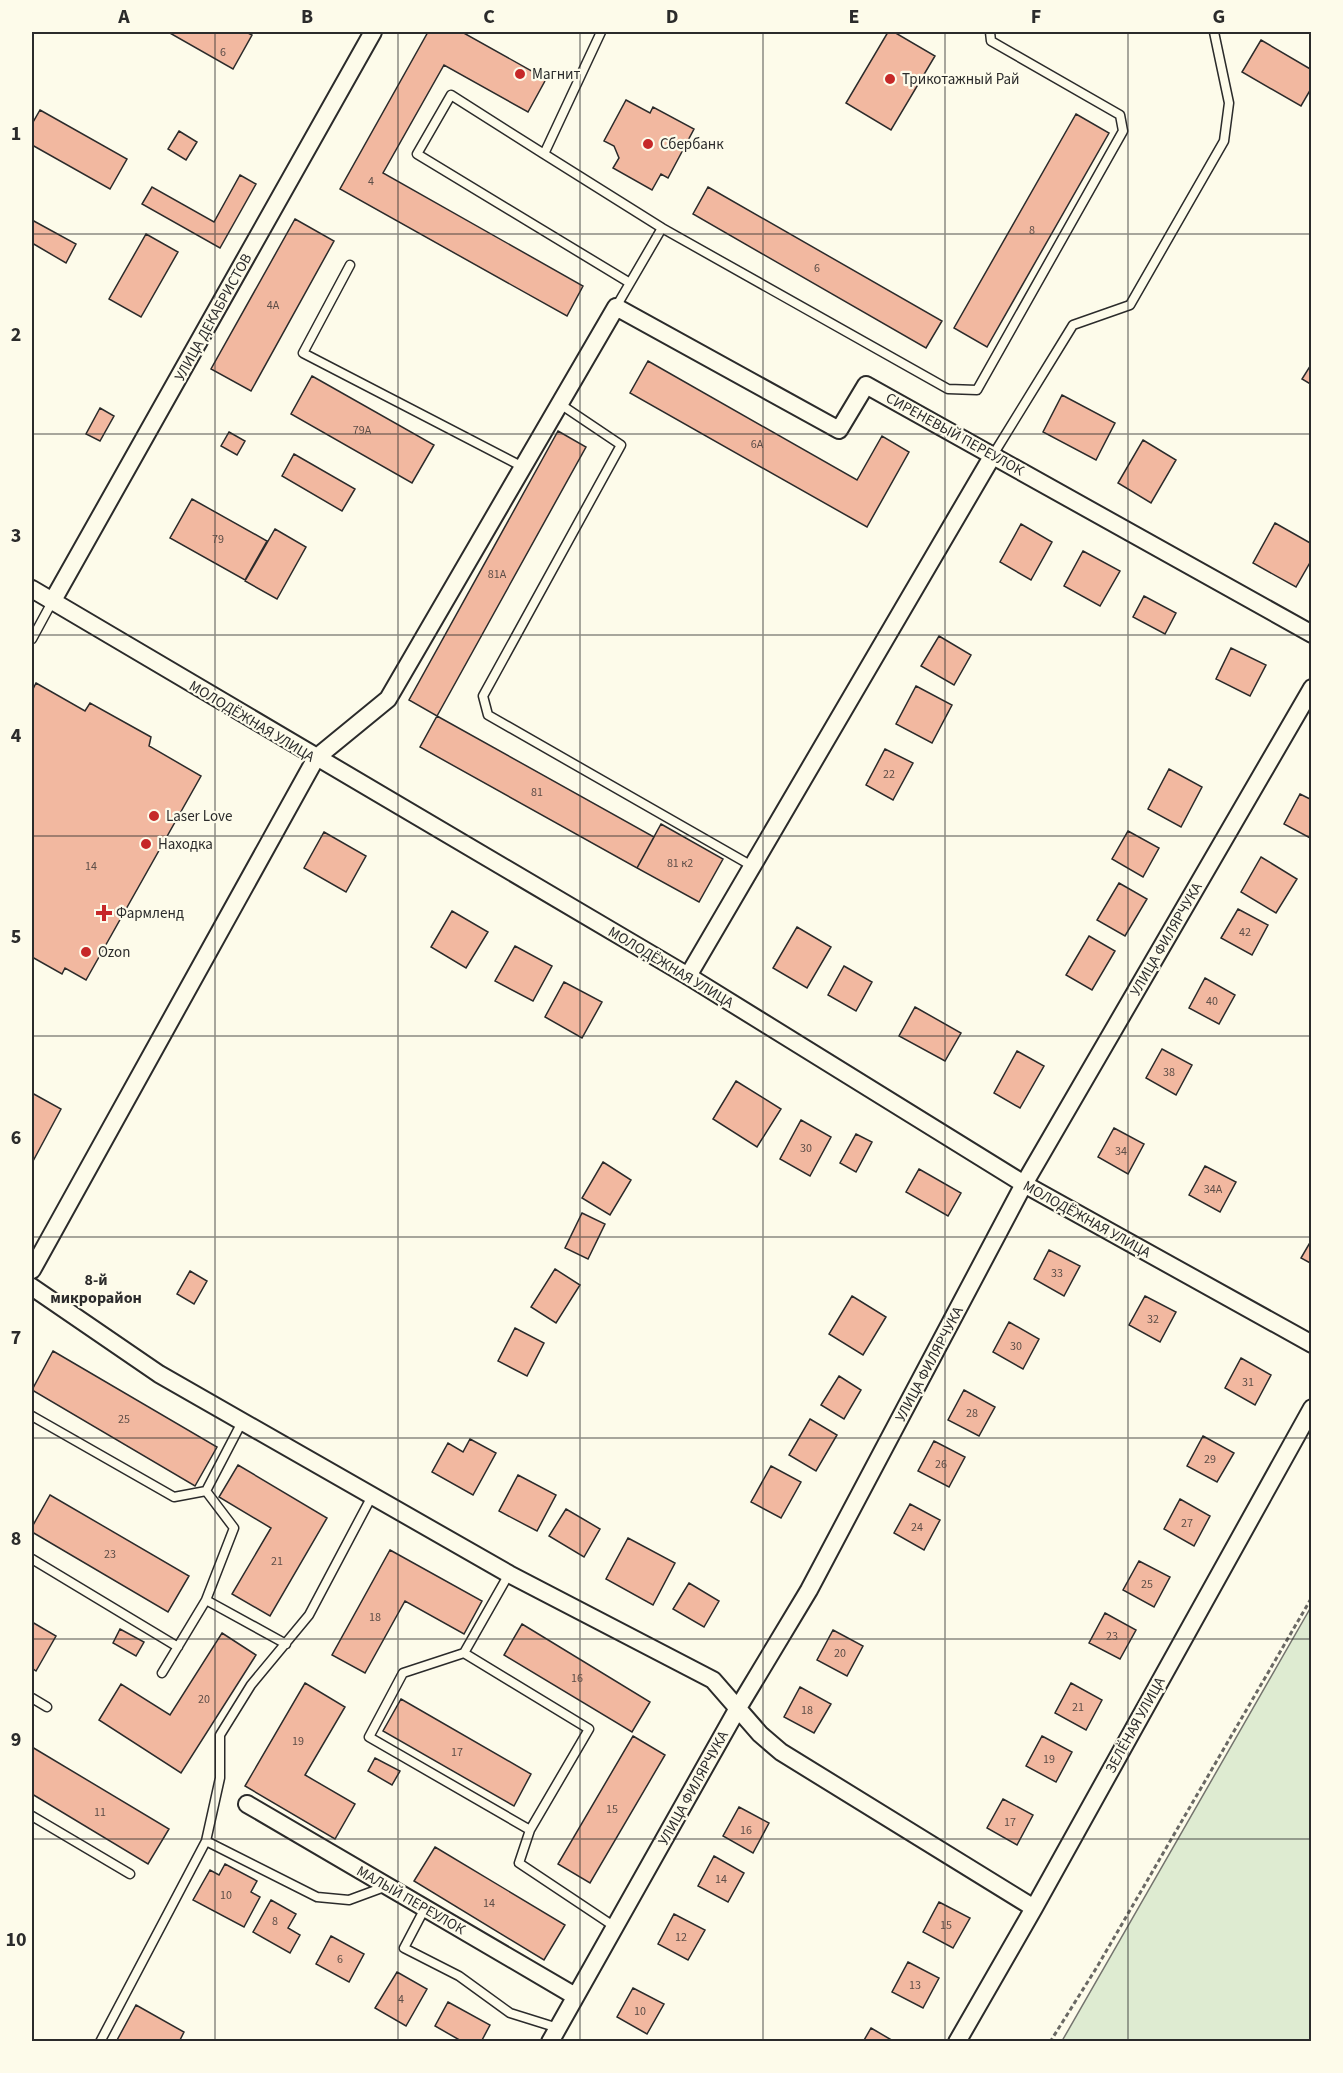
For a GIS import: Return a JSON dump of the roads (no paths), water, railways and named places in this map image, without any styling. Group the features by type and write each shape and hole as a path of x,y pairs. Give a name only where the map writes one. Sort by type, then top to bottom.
{"street":[{"name":"УЛИЦА ДЕКАБРИСТОВ","path":"52,602 373,32"},
{"name":"СИРЕНЕВЫЙ ПЕРЕУЛОК","path":"616,307 839,430 866,385 1311,634"},
{"path":"32,1270 316,758 388,699 616,307"},
{"path":"688,976 993,455"},
{"name":"МОЛОДЁЖНАЯ УЛИЦА","path":"32,590 688,976 1024,1184 1311,1344"},
{"name":"УЛИЦА ФИЛЯРЧУКА","path":"554,2035 738,1708 809,1590 1024,1184 1311,688"},
{"path":"32,1287 159,1374 242,1422 509,1574 713,1680 760,1734 781,1752 1034,1908"},
{"name":"ЗЕЛЁНАЯ УЛИЦА","path":"957,2042 1034,1908 1311,1408"},
{"name":"МАЛЫЙ ПЕРЕУЛОК","path":"247,1804 576,1996"}],"lane":[{"path":"544,154 601,32"},
{"path":"630,283 417,154 451,95 662,228 948,389 977,390 1123,131 1120,115 991,41 990,32"},
{"path":"993,455 1073,325 1130,305 1224,141 1229,103 1214,32"},
{"path":"616,307 662,228"},
{"path":"350,265 303,353 524,467"},
{"path":"560,404 621,445 483,696 488,715 752,866"},
{"path":"32,639 52,602"},
{"path":"32,1416 174,1497 206,1491"},
{"path":"206,1491 242,1422"},
{"path":"162,1673 206,1600 234,1528 206,1491"},
{"path":"100,2042 206,1841 220,1778 220,1735 251,1685 309,1615 372,1496"},
{"path":"32,1558 178,1647"},
{"path":"509,1574 465,1653 403,1673 369,1737 530,1830"},
{"path":"206,1600 286,1644"},
{"path":"465,1653 589,1729 530,1830 519,1863 615,1926"},
{"path":"32,1698 47,1707"},
{"path":"32,1816 130,1874"},
{"path":"206,1841 317,1897 349,1900 388,1886"},
{"path":"425,1908 404,1948 459,1976 510,2013 554,2035"}],"place":[{"name":"Магнит","path":"520,74"},
{"name":"Трикотажный Рай","path":"890,79"},
{"name":"Сбербанк","path":"648,144"},
{"name":"Laser Love","path":"154,816"},
{"name":"Находка","path":"146,844"},
{"name":"Фармленд","path":"104,913"},
{"name":"Ozon","path":"86,952"}],"district":[{"name":"8-й микрорайон","path":"96,1288"}]}
